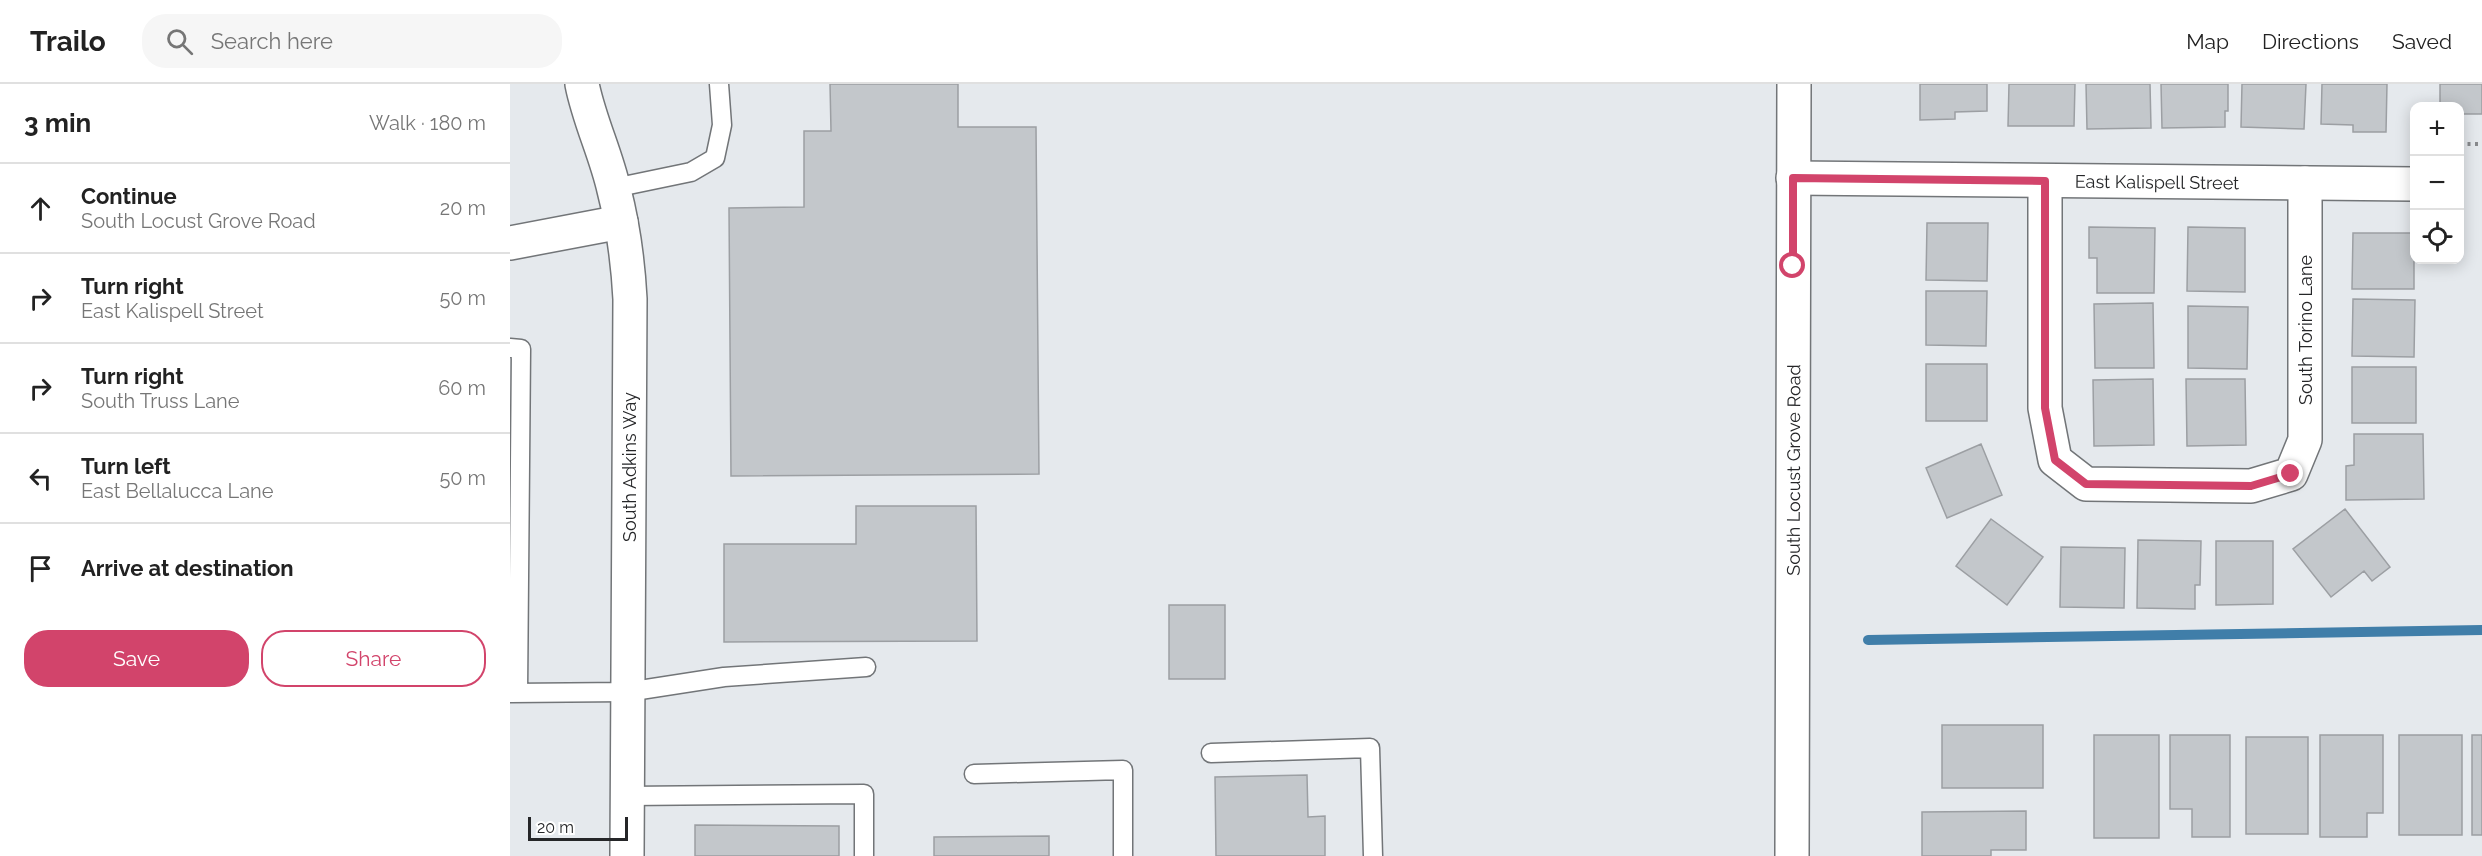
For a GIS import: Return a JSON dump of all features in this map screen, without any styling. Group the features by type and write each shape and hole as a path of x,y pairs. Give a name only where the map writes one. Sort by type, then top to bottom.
{"street":[{"name":"South Adkins Way","path":"582,84 587,110 614,188 621,222 630,299 627,856"},
{"name":"South Locust Grove Road","path":"1792,856 1794,84"},
{"name":"East Kalispell Street","path":"1793,178 2410,184"},
{"name":"South Torino Lane","path":"2045,181 2045,408 2055,460 2086,484 2251,486 2291,474 2306,440 2306,183"},
{"path":"510,243 621,222"}],"lane":[{"path":"614,188 691,172 715,158 722,125 719,84"},
{"path":"510,348 521,349 514,693 627,692 724,677 867,667"},
{"path":"1211,753 1370,748 1373,856"},
{"path":"974,774 1122,770 1123,856"},
{"path":"627,796 864,794 864,856"}],"path":[{"path":"2464,144 2482,144"}],"building":[{"path":"830,84 958,84 958,127 1036,127 1039,474 731,476 729,208 804,207 804,131 831,131"},
{"path":"1920,84 1987,84 1987,111 1955,112 1955,119 1920,120"},
{"path":"2009,84 2075,84 2074,126 2008,126"},
{"path":"2086,84 2150,84 2151,128 2087,129"},
{"path":"2161,84 2228,84 2228,111 2225,111 2225,127 2162,128"},
{"path":"2242,84 2306,84 2304,129 2241,127"},
{"path":"2322,84 2387,84 2386,132 2353,132 2353,125 2321,124"},
{"path":"2440,84 2482,84 2482,114 2464,114 2464,102 2440,102"},
{"path":"1927,223 1988,223 1987,281 1926,280"},
{"path":"2089,227 2155,228 2154,293 2097,293 2097,258 2089,258"},
{"path":"2188,227 2245,228 2245,292 2187,291"},
{"path":"2353,233 2410,233 2410,264 2414,264 2414,289 2352,289"},
{"path":"1926,291 1987,291 1986,346 1926,345"},
{"path":"2353,299 2415,300 2414,357 2352,356"},
{"path":"2153,303 2154,368 2095,368 2094,304"},
{"path":"2188,306 2248,307 2247,369 2188,368"},
{"path":"1926,364 1987,364 1987,421 1926,421"},
{"path":"2352,367 2416,367 2416,423 2352,423"},
{"path":"2153,379 2154,445 2094,446 2093,380"},
{"path":"2186,379 2245,379 2246,445 2187,446"},
{"path":"2354,434 2423,434 2424,499 2346,500 2346,466 2354,465"},
{"path":"1981,444 2002,495 1947,518 1926,468"},
{"path":"856,506 976,506 977,641 724,642 724,544 856,544"},
{"path":"2345,509 2390,567 2372,581 2364,571 2331,597 2293,549"},
{"path":"1991,519 2043,557 2007,605 1956,566"},
{"path":"2138,540 2201,541 2200,585 2195,585 2195,609 2137,608"},
{"path":"2216,541 2273,541 2273,604 2216,605"},
{"path":"2061,547 2125,548 2124,608 2060,607"},
{"path":"1169,605 1225,605 1225,679 1169,679"},
{"path":"1942,725 2043,725 2043,788 1942,788"},
{"path":"2094,735 2159,735 2159,838 2094,838"},
{"path":"2170,735 2230,735 2230,837 2192,837 2192,809 2170,809"},
{"path":"2320,735 2383,735 2383,813 2367,813 2367,837 2320,837"},
{"path":"2399,735 2462,735 2462,835 2399,835"},
{"path":"2472,735 2482,735 2482,835 2472,835"},
{"path":"2246,737 2308,737 2308,834 2246,834"},
{"path":"1307,775 1308,817 1325,816 1325,856 1216,856 1215,777"},
{"path":"2026,811 2026,850 1991,850 1991,856 1922,856 1922,812"},
{"path":"695,825 839,826 839,856 695,856"},
{"path":"1049,836 1049,856 934,856 934,837"}],"waterway":[{"path":"1868,640 2482,630"}],"route":[{"path":"1793,266 1793,178 2045,181 2045,408 2055,460 2086,484 2251,486 2291,474"}]}
